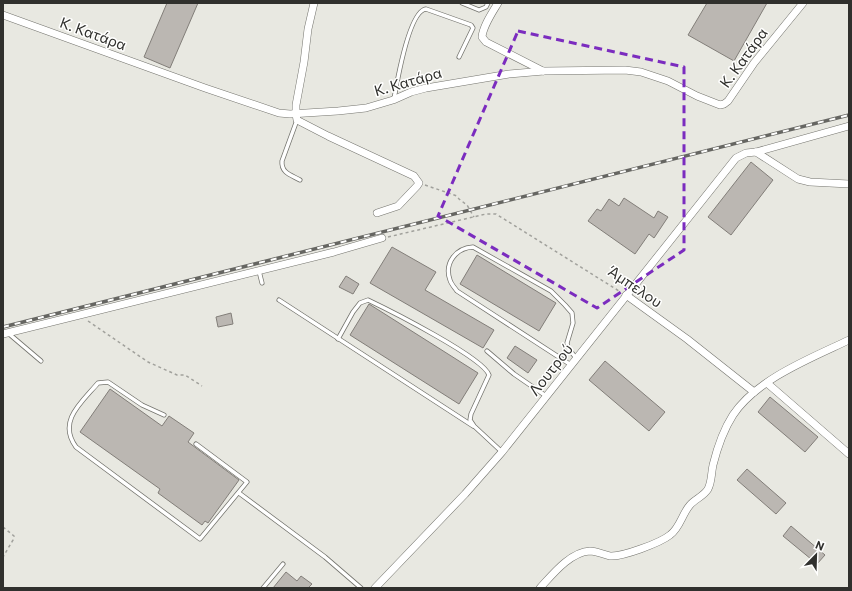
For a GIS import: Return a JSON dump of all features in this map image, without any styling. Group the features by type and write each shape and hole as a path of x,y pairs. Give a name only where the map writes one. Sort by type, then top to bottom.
{"street":[{"path":"314,3 308,29 296,117 328,136 414,176 419,183 412,192 398,206 377,214"},
{"path":"498,3 487,23 482,37 486,42 544,71"},
{"name":"Κ. Κατάρα","path":"3,15 213,90 296,117 366,108 393,100 411,92 438,86 509,74 544,71 625,70 641,72 668,81 697,96 720,105 728,101 754,63 803,3"},
{"path":"756,152 849,126"},
{"path":"756,152 803,181 849,184"},
{"name":"Λουτρού","path":"375,588 465,494 502,452 736,158 746,153 756,152"},
{"path":"5,334 334,252 382,238"},
{"name":"Άμπελου","path":"626,295 687,339 754,392"},
{"path":"540,588 559,567 576,555 590,551 611,556 628,553 662,540 672,534 690,505 705,493 708,488 711,482 717,451 730,420 741,404 767,383 801,363 849,340"},
{"path":"767,383 849,454"}],"lane":[{"path":"462,3 479,10 486,7 488,3"},
{"path":"393,100 405,45 419,12 422,9 463,21 471,25 473,28 459,57"},
{"path":"296,117 282,160 282,166 285,172 300,180"},
{"path":"571,365 457,291 450,281 449,266 452,257 466,247 473,247 551,291 572,313 573,323 567,342 568,348 576,358"},
{"path":"259,270 262,283"},
{"path":"279,300 474,426 502,452"},
{"path":"338,339 353,312 360,303 368,300 413,323 463,352 488,371 489,375 471,414 470,420 474,426"},
{"path":"5,334 41,361"},
{"path":"487,351 514,374 546,396"},
{"path":"164,415 137,402 114,385 108,382 102,382 98,383 74,412 69,422 70,438 76,447 200,539 248,482 196,444"},
{"path":"239,493 325,557 361,588"},
{"path":"263,588 283,564"}],"path":[{"path":"382,238 474,217 467,205 454,194 419,183"},
{"name":"Άμπελου","path":"474,217 486,214 496,214 626,295"},
{"path":"80,315 148,362 177,375 185,375 202,386"},
{"path":"3,527 14,536 3,556"}],"highlighted area":[{"path":"518,31 684,67 684,250 597,308 438,216"}],"building":[{"path":"167,3 198,3 170,68 144,57"},
{"path":"707,3 767,3 734,61 688,35"},
{"path":"751,162 773,180 731,235 708,217"},
{"path":"624,198 654,218 658,211 668,217 654,238 649,234 635,254 588,221 597,209 601,211 609,199 619,206"},
{"path":"392,247 436,272 425,290 494,330 483,348 370,283"},
{"path":"477,255 556,303 539,331 460,284"},
{"path":"346,276 359,284 353,294 339,287"},
{"path":"369,304 478,373 459,404 350,335"},
{"path":"231,313 233,324 218,327 216,317"},
{"path":"515,346 537,360 528,373 507,358"},
{"path":"605,361 665,412 649,431 589,380"},
{"path":"110,389 162,426 169,416 194,433 188,442 239,480 208,523 205,521 202,525 158,493 160,489 80,432"},
{"path":"770,397 818,437 805,452 758,412"},
{"path":"747,469 786,503 776,514 737,480"},
{"path":"791,526 825,555 817,564 783,536"},
{"path":"286,572 297,581 301,576 312,584 308,588 273,588"}],"railway":[{"path":"3,327 849,115"}]}
